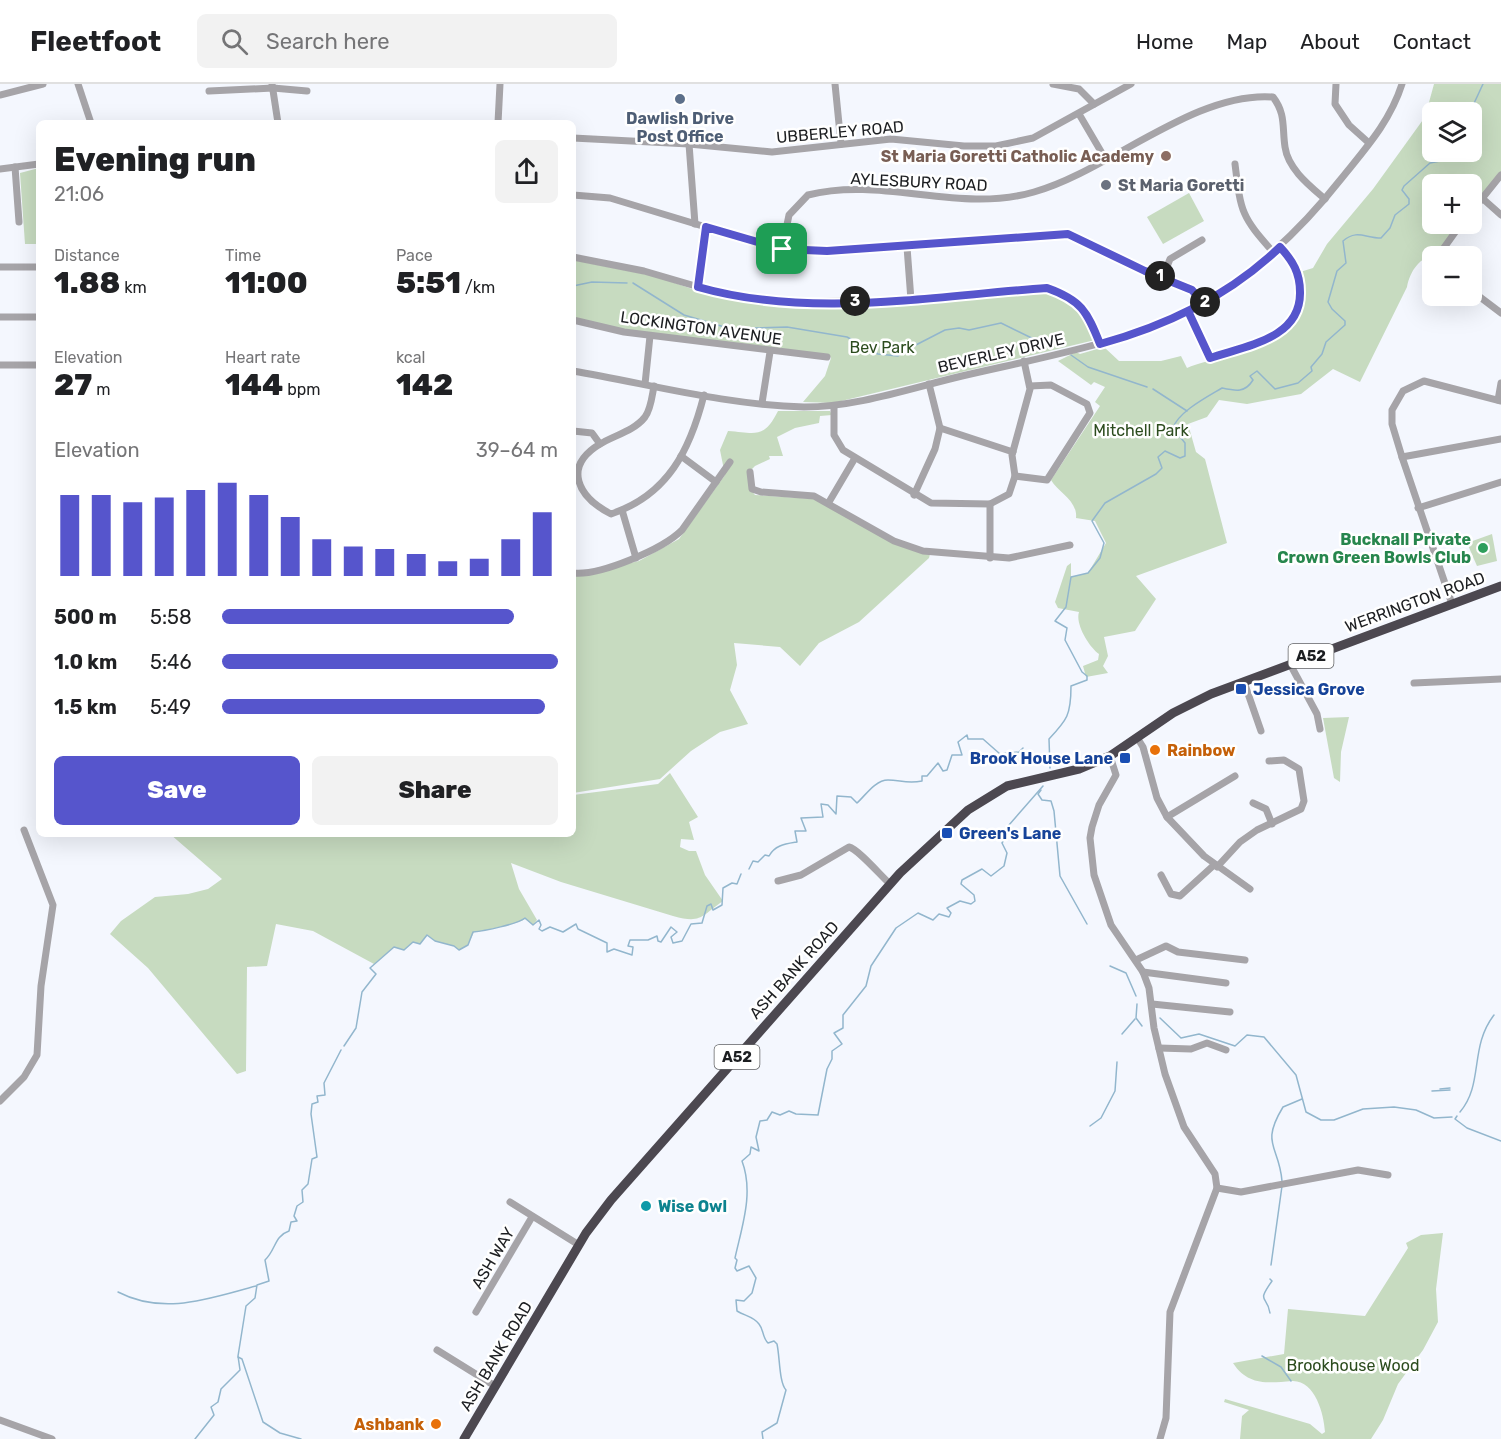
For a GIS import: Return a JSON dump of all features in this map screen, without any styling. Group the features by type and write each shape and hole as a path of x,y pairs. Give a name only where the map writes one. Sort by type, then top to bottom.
{"highway":[{"name":"WERRINGTON ROAD","path":"1173,713 1211,694 1501,586"},
{"name":"ASH BANK ROAD","path":"464,1439 579,1245 611,1200 890,884 944,830 989,795 1007,786 1079,769 1110,756 1173,713"}],"street":[{"path":"0,95 43,84"},
{"path":"78,84 90,120"},
{"path":"498,120 500,84"},
{"path":"835,84 841,144"},
{"path":"1053,84 1079,89 1094,104"},
{"name":"UBBERLEY ROAD","path":"576,138 689,144 772,152 891,139 982,147 1033,138 1131,84"},
{"path":"1336,84 1335,104 1349,125 1369,143"},
{"name":"BEVERLEY DRIVE","path":"576,372 762,404 834,406 1131,335 1203,303 1235,284 1274,253 1325,199 1369,143 1391,113 1402,84"},
{"path":"209,91 273,86 307,91"},
{"path":"273,86 278,120"},
{"name":"AYLESBURY ROAD","path":"782,249 789,215 808,195 862,190 956,200 990,200 1034,192 1106,160 1184,118 1252,96 1273,97 1285,121 1285,148 1292,162 1298,172 1325,199"},
{"path":"1079,114 1106,160"},
{"path":"689,144 695,224"},
{"path":"0,169 36,164"},
{"path":"1235,164 1240,209 1251,228 1274,253"},
{"path":"15,167 19,222"},
{"path":"1501,175 1482,198 1501,215"},
{"path":"576,195 610,198 782,249 815,252 1068,234 1145,271 1192,290 1203,303"},
{"path":"698,287 706,227"},
{"path":"1163,277 1170,259 1202,240"},
{"path":"907,247 911,300"},
{"path":"1188,311 1210,358 1275,336 1294,318 1300,296 1296,269 1291,258 1280,247"},
{"path":"576,258 644,271 698,287 745,297 790,302 911,300 1047,288 1065,294 1088,314 1100,344"},
{"path":"0,267 36,267"},
{"path":"1482,299 1501,313"},
{"path":"0,317 36,317"},
{"name":"LOCKINGTON AVENUE","path":"576,321 650,336 827,357"},
{"path":"645,384 650,336"},
{"path":"762,404 770,352"},
{"path":"834,406 834,435 843,450 855,458 931,503 990,504 1009,494 1015,476 1013,452 1030,386 1024,361"},
{"path":"0,365 36,365"},
{"path":"1452,604 1402,458 1392,413 1399,396 1408,387 1427,381 1500,402"},
{"path":"1501,383 1501,410"},
{"path":"914,495 935,449 940,428 929,384"},
{"path":"1015,476 1047,480 1052,476 1090,413 1087,405 1051,385 1030,386"},
{"path":"654,386 645,417 629,430 600,444 588,454 578,472 576,485 585,497 611,514 654,492 681,456 694,433 704,395"},
{"path":"940,428 1013,452"},
{"path":"576,431 592,433 600,444"},
{"path":"1402,458 1501,439"},
{"path":"681,456 716,482"},
{"path":"829,502 855,458"},
{"path":"576,572 636,558 654,551 677,535 730,462"},
{"path":"750,471 752,489 761,492 814,496 829,502 909,547 990,558 1009,558 1070,545"},
{"path":"1418,508 1501,482"},
{"path":"990,504 990,558"},
{"path":"622,510 636,558"},
{"path":"1290,664 1317,714 1320,729"},
{"path":"1414,683 1501,679"},
{"path":"1244,682 1261,731"},
{"path":"1138,739 1143,747 1157,798 1167,817 1216,866 1244,882 1250,889"},
{"path":"1110,756 1116,775 1098,805 1092,827 1091,858 1105,911 1119,938 1143,972 1152,1004 1159,1048 1184,1127 1215,1174 1217,1188 1193,1253 1179,1281 1170,1312 1166,1418 1160,1439"},
{"path":"1162,875 1171,894 1180,896 1240,842 1257,830 1301,809 1304,801 1299,769 1284,760 1269,761"},
{"path":"1167,817 1235,776"},
{"path":"1257,802 1266,809 1272,824"},
{"path":"0,1101 24,1077 37,1055 41,986 53,905 24,830"},
{"path":"778,881 801,875 849,847 856,849 865,861 890,884"},
{"path":"1136,960 1166,946 1178,952 1245,960"},
{"path":"1143,972 1226,983"},
{"path":"1152,1004 1230,1012"},
{"path":"1159,1048 1191,1049 1207,1043 1226,1050"},
{"path":"1217,1188 1241,1192 1358,1170 1388,1175"},
{"path":"510,1202 579,1245"},
{"name":"ASH WAY","path":"476,1312 532,1217"},
{"path":"437,1350 495,1386"},
{"path":"0,1420 52,1439"}],"green space":[{"name":"Mitchell Park","path":"1434,84 1501,84 1501,173 1482,197 1482,174 1422,174 1422,234 1453,234 1444,246 1422,246 1422,260 1413,270 1407,287 1360,382 1333,369 1301,394 1247,404 1219,400 1207,417 1188,424 1196,452 1205,459 1227,543 1136,576 1156,599 1135,631 1104,637 1108,656 1103,666 1108,673 1086,677 1083,666 1098,660 1099,654 1084,635 1079,623 1079,612 1058,608 1055,602 1067,566 1071,563 1071,577 1088,573 1106,543 1095,521 1076,518 1071,502 1051,480 1100,406 1095,402 1105,387 1094,382 1091,385 1058,361 1076,352 1080,354 1104,347 1119,361 1161,361 1181,356 1187,368 1249,348 1280,334 1291,325 1301,309 1300,272 1313,268 1327,244 1373,189 1422,121 1422,162 1482,162 1482,102 1429,102"},
{"path":"36,169 36,244 25,244 20,173"},
{"path":"1189,193 1204,221 1163,244 1147,217"},
{"name":"Bev Park","path":"576,261 654,276 716,297 786,305 933,301 1035,290 1059,294 1076,305 1086,317 1095,340 833,403 803,402 825,376 831,358 829,355 640,333 576,320"},
{"path":"778,411 830,411 832,415 820,416 819,423 795,428 777,437 783,456 769,456 770,459 750,471 751,490 755,495 815,499 889,541 930,554 929,558 859,622 819,643 800,666 780,647 734,643 737,665 730,690 748,724 720,732 691,751 660,779 576,793 576,575 639,561 679,539 725,475 720,450 728,431 758,432 773,420"},
{"name":"Bucknall Private Crown Green Bowls Club","path":"1492,534 1497,561 1477,566 1467,543"},
{"path":"1349,717 1341,752 1340,782 1334,778 1323,718"},
{"path":"670,773 698,817 689,822 694,840 681,839 680,847 696,851 705,875 723,901 701,917 690,919 673,916 561,882 511,863 519,889 537,920 533,925 525,919 474,932 468,945 459,950 454,946 435,941 427,935 420,944 413,942 404,950 394,947 374,964 313,931 276,924 267,966 247,967 246,1071 237,1074 148,968 110,934 121,921 155,897 188,894 208,889 222,879 173,837 576,837 576,795 658,784"},
{"name":"Brookhouse Wood","path":"1443,1233 1436,1289 1438,1322 1423,1350 1398,1384 1383,1420 1371,1439 1240,1439 1242,1416 1249,1410 1224,1402 1225,1399 1310,1424 1322,1434 1325,1432 1323,1416 1317,1399 1307,1386 1300,1382 1267,1382 1252,1379 1245,1376 1233,1363 1284,1354 1288,1309 1365,1316 1408,1248 1406,1243 1421,1235"}],"waterway":[{"path":"1475,102 1483,84"},
{"path":"1050,768 1049,739 1067,716 1071,686 1087,680 1087,676 1082,672 1065,640 1067,628 1055,621 1066,607 1071,577 1088,573 1100,558 1104,543 1092,521 1105,503 1156,474 1162,468 1158,457 1165,451 1180,458 1185,456 1185,443 1173,428 1181,416 1194,405 1222,388 1236,390 1247,387 1253,380 1250,376 1257,371 1275,389 1298,383 1312,371 1311,367 1322,354 1326,342 1345,325 1345,321 1328,302 1337,271 1346,263 1343,241 1353,235 1381,238 1390,228 1395,215 1409,204 1409,199 1402,190 1404,186 1430,163 1435,162"},
{"path":"576,285 592,282 627,283"},
{"path":"633,283 684,315 738,331 747,329"},
{"path":"753,328 787,327 847,337 878,354 898,356 907,347 910,348 945,330 959,328 969,330 1001,323 1048,346"},
{"path":"1071,355 1088,367 1147,387"},
{"path":"1153,389 1187,411"},
{"path":"749,869 753,861 758,862 765,855 769,856 777,847 797,842 795,831 806,831 801,818 823,817 821,804 828,805 836,814 837,796 851,797 857,803 875,785 883,781 922,781 922,776 927,776 938,763 943,771 947,770 952,755 962,755 958,742 967,735 968,739 983,739 1000,754 1019,752 1023,748"},
{"path":"763,1439 762,1432 777,1423 786,1390 781,1376 777,1344 774,1341 768,1343 757,1321 737,1311 736,1300 744,1301 752,1293 756,1278 749,1266 737,1271 735,1268 747,1197 742,1161 750,1154 751,1147 759,1151 756,1137 760,1121 767,1120 772,1112 780,1115 789,1111 796,1114 818,1115 832,1051 842,1044 834,1033 843,1028 843,1015 866,986 871,966 896,928 918,913 933,920 939,914 949,917 951,913 947,908 960,901 971,904 975,901 974,895 961,884 962,880 982,869 991,876 1004,866 1007,853 1002,843 1008,833 1009,825 1043,786"},
{"path":"1041,790 1038,794 1042,800 1051,801 1054,811 1060,876 1087,924"},
{"path":"344,1046 356,1028 362,992 376,974 370,968 394,947 404,950 413,942 420,944 427,935 435,941 454,946 459,950 468,945 473,932 508,925 525,918 533,925 539,920 541,925 539,929 542,931 550,927 563,932 576,924 578,929 607,943 607,952 614,949 632,955 633,947 628,946 630,940 648,940 657,936 658,941 661,942 671,927 677,932 671,937 673,943 682,941 691,924 702,923 707,906 711,904 713,910 722,905 723,888 732,883 737,884 741,874"},
{"path":"1110,966 1126,973 1136,996"},
{"path":"1137,1004 1136,1018 1142,1026"},
{"path":"1460,1112 1472,1090 1482,1040 1486,1027 1494,1015"},
{"path":"1160,1018 1181,1038 1199,1034 1235,1046 1247,1035 1264,1037 1296,1075 1306,1112 1321,1120 1334,1120 1363,1109 1394,1107 1416,1110 1434,1118 1452,1117"},
{"path":"1122,1034 1135,1019"},
{"path":"195,1439 214,1415 211,1407 218,1402 221,1389 240,1370 238,1356 246,1306 255,1298 257,1285 269,1281 265,1260 280,1236 289,1231 291,1222 297,1221 294,1216 297,1206 303,1202 302,1190 308,1184 312,1159 317,1157 311,1114 312,1104 318,1102 317,1096 325,1095 324,1083 341,1050"},
{"path":"1090,1126 1101,1118 1115,1091 1117,1062"},
{"path":"1440,1089 1450,1088"},
{"path":"1432,1091 1450,1090"},
{"path":"1282,1181 1273,1145 1273,1130 1283,1107 1302,1099"},
{"path":"1457,1116 1455,1119 1467,1128 1501,1141"},
{"path":"1271,1265 1282,1186"},
{"path":"1270,1279 1272,1281 1264,1296 1270,1313"},
{"path":"118,1292 152,1303 170,1304 204,1300 256,1286"},
{"path":"1262,1356 1281,1367 1291,1381"},
{"path":"238,1357 242,1359 263,1422 280,1433 301,1439"}],"place":[{"name":"Dawlish Drive Post Office","path":"680,99"},
{"name":"St Maria Goretti Catholic Academy","path":"1166,156"},
{"name":"St Maria Goretti","path":"1106,185"},
{"name":"Bucknall Private Crown Green Bowls Club","path":"1483,548"},
{"name":"Jessica Grove","path":"1241,689"},
{"name":"Rainbow","path":"1155,750"},
{"name":"Brook House Lane","path":"1125,758"},
{"name":"Green's Lane","path":"947,833"},
{"name":"Wise Owl","path":"646,1206"},
{"name":"Ashbank","path":"436,1424"}],"route":[{"path":"782,249 706,227 698,287 745,297 790,302 911,300 1001,290 1047,288 1065,294 1076,301 1088,314 1100,344 1131,335 1203,303 1235,284 1280,247 1291,258 1299,276 1300,304 1294,318 1275,336 1210,358 1188,311 1203,303 1192,290 1170,279 1145,271 1068,234 815,252 782,249"}]}
